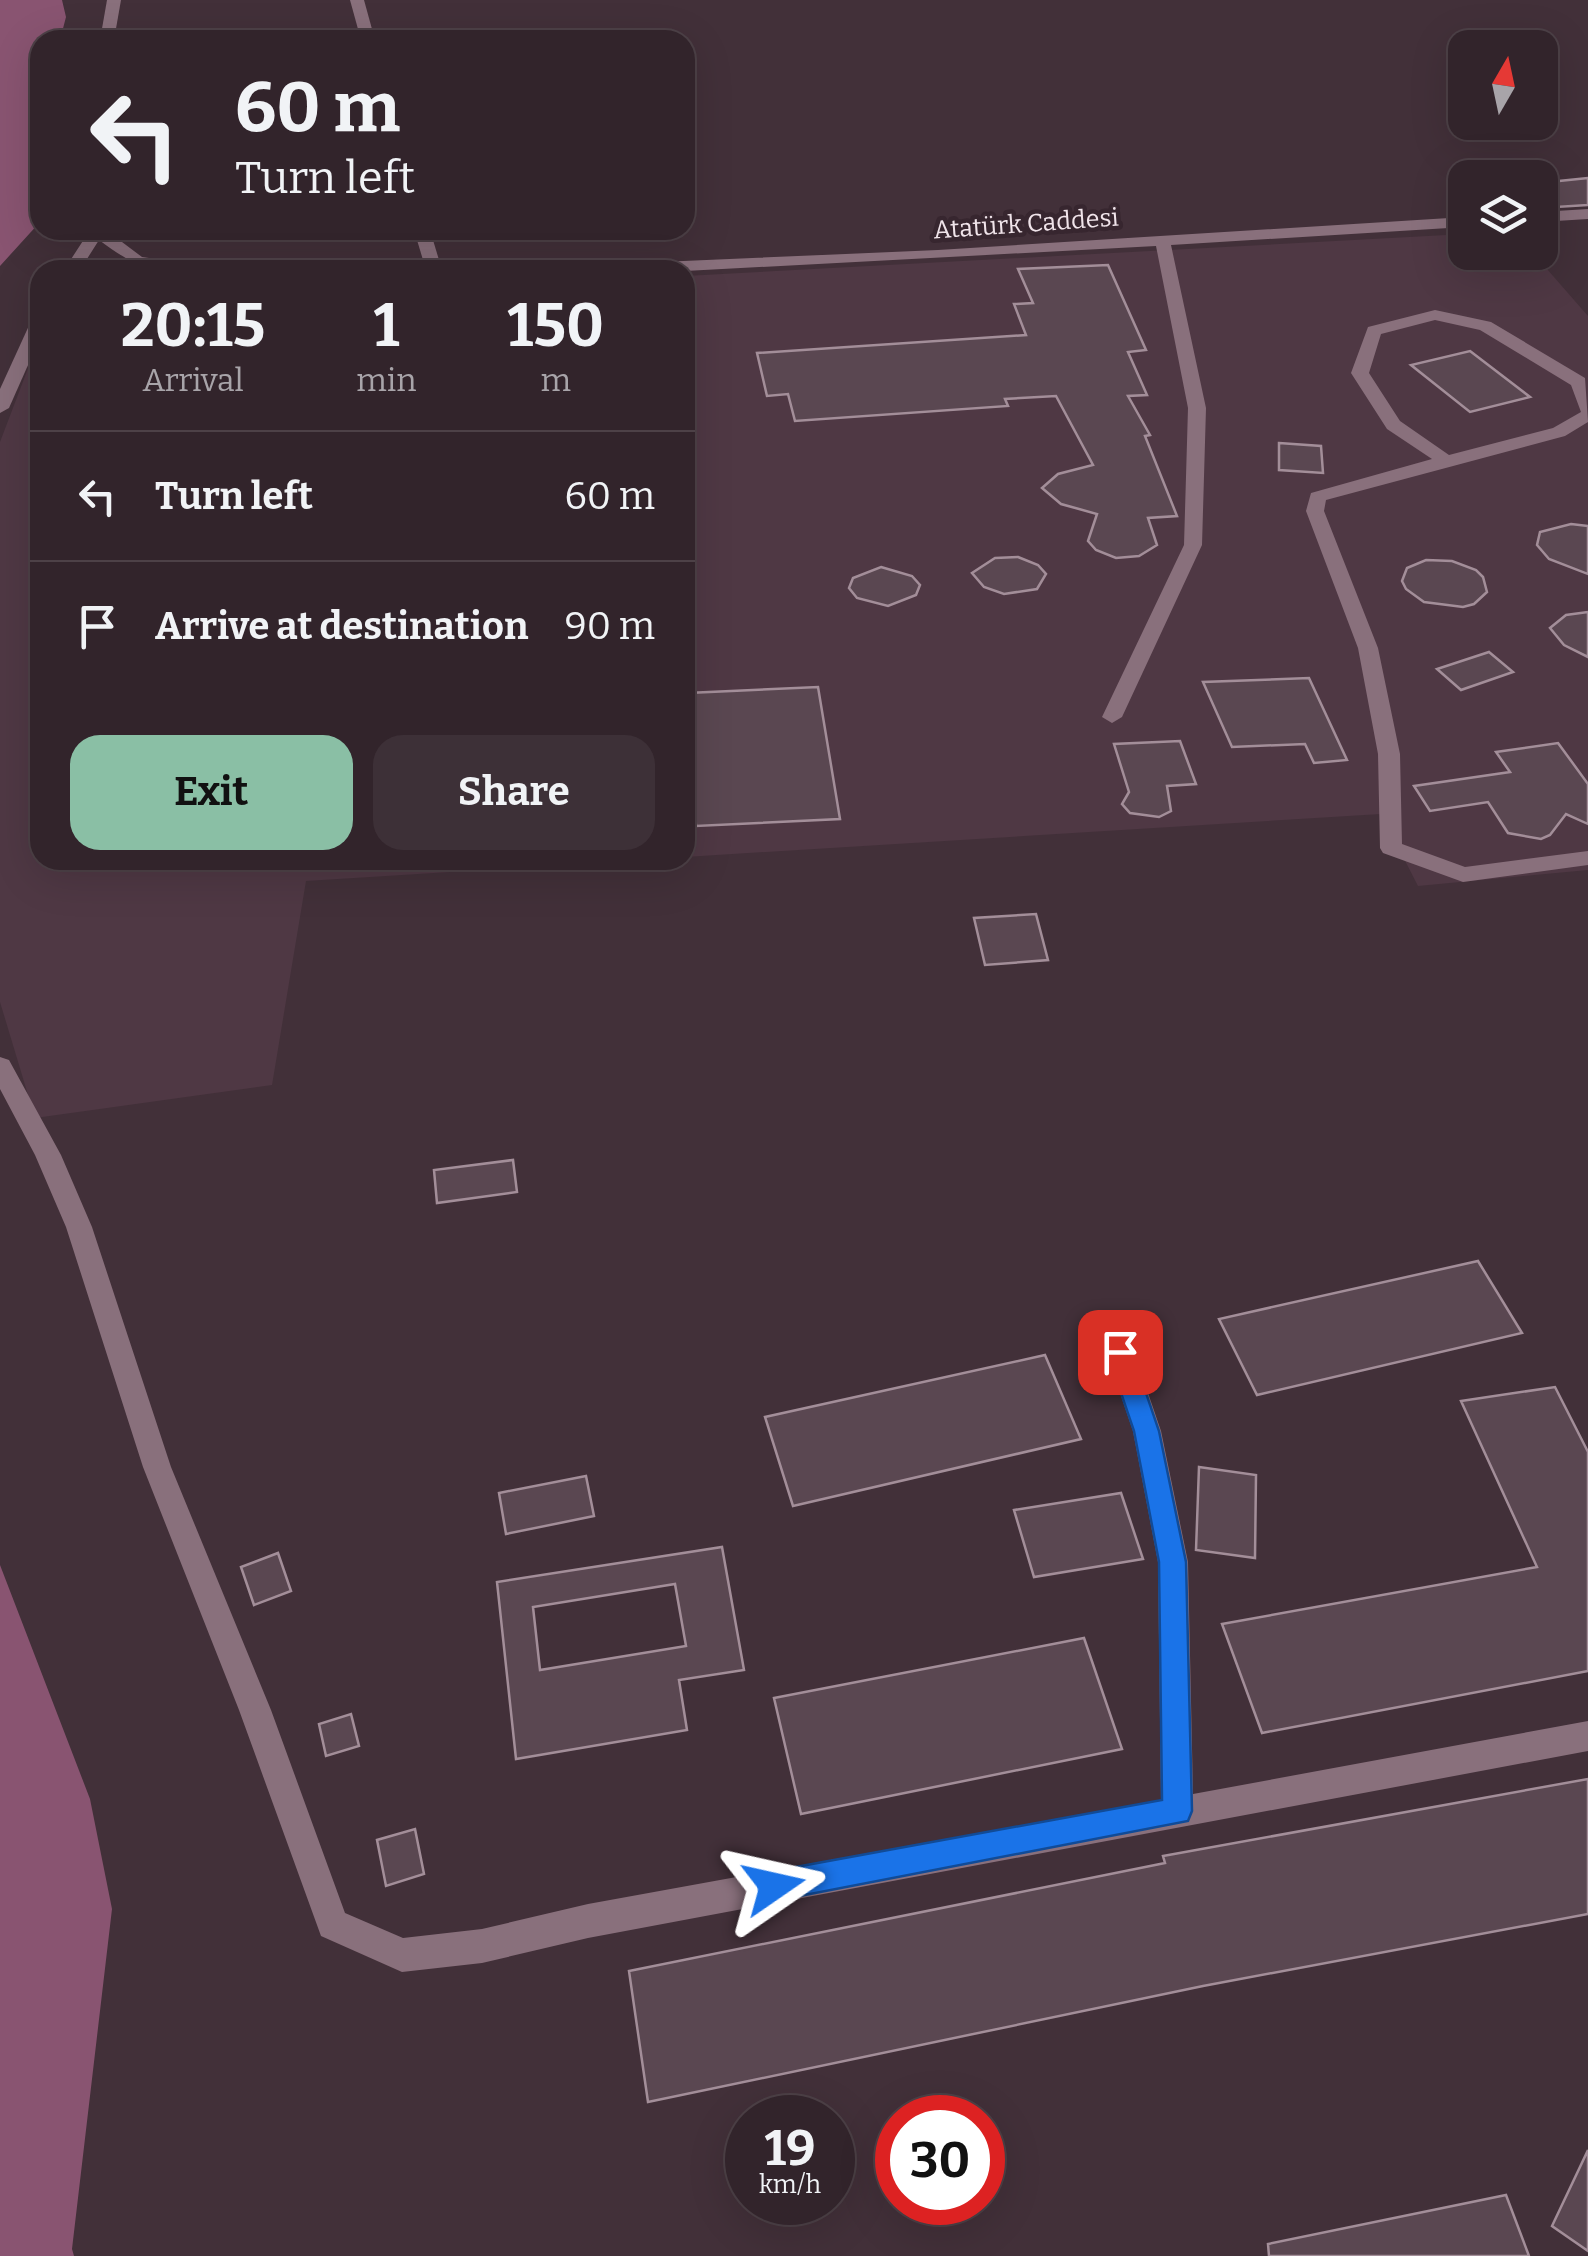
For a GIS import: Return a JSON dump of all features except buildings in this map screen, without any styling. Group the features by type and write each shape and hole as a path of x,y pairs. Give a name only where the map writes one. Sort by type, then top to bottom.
{"street":[{"path":"109,30 114,0"},
{"path":"356,0 365,30"},
{"path":"1558,216 1588,214"},
{"name":"Atatürk Caddesi","path":"695,266 938,255 1448,223"},
{"path":"1112,718 1193,546 1196,408 1162,238"},
{"path":"110,240 136,260"},
{"path":"1444,460 1392,425 1360,373 1374,332 1435,315 1484,326 1579,382 1588,412 1559,432 1317,497 1315,512 1368,648 1389,754 1391,848 1463,875 1588,858"},
{"path":"0,408 30,341"},
{"path":"0,1066 48,1156 78,1227 157,1467 254,1710 333,1924 402,1955 482,1946 588,1921 1588,1736"},
{"path":"1120,1352 1146,1431 1173,1562 1177,1811"}],"shaded area":[{"path":"0,0 62,0 66,17 63,30 30,30 30,233 0,266"},
{"path":"1448,235 1448,270 1548,270 1588,316 1588,870 1418,886 1381,814 695,856 695,275"},
{"path":"30,363 30,870 481,870 306,881 272,1085 35,1118 0,1002 0,442"},
{"path":"0,1565 90,1799 112,1909 74,2256 0,2256"}],"route":[{"path":"774,1886 1177,1811 1173,1562 1146,1431 1120,1352"}]}
